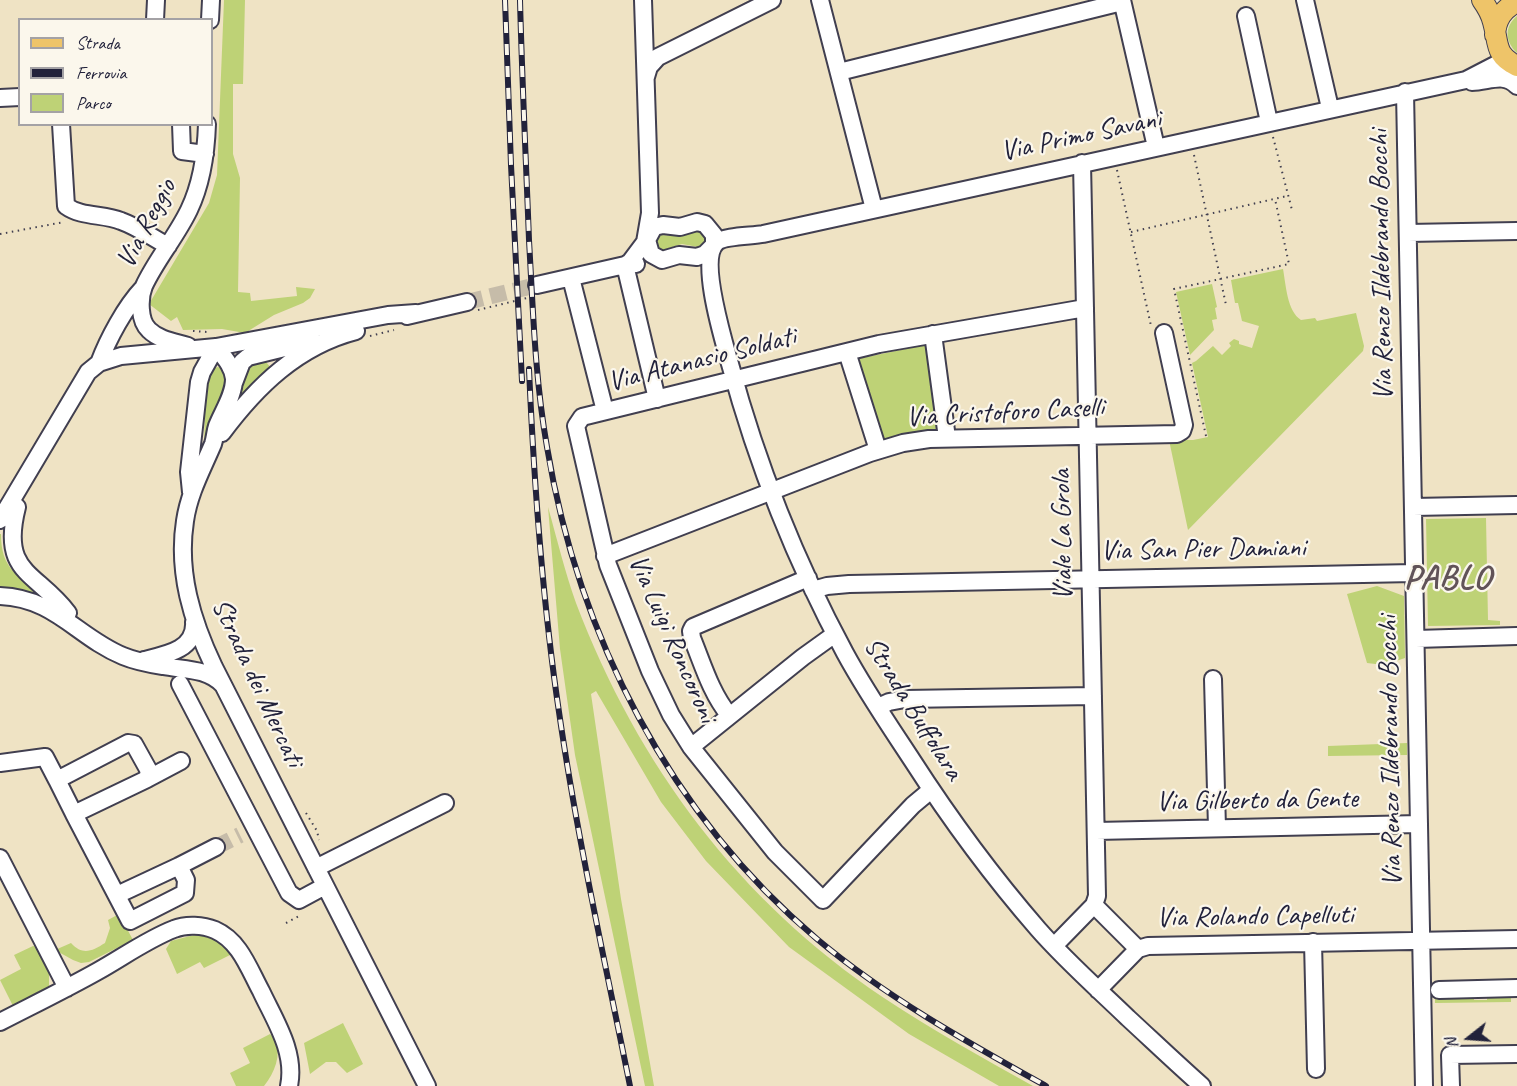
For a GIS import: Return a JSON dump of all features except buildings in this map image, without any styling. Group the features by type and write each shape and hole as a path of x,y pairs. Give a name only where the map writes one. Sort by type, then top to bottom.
{"main road":[{"path":"1482,0 1492,17 1501,54 1514,65"},
{"path":"1495,34 1500,15 1517,2"}],"street":[{"path":"155,18 156,0"},
{"path":"210,18 211,0"},
{"path":"644,0 650,206 647,247 651,254 662,260"},
{"path":"646,81 651,63 662,55 772,0"},
{"path":"820,0 874,209"},
{"path":"1305,0 1330,108"},
{"path":"838,72 1122,1 1156,147"},
{"path":"1246,16 1269,122"},
{"path":"645,43 652,56 662,55"},
{"name":"Via Primo Savani","path":"538,290 571,278 625,265 680,255 703,255 711,250 718,241 724,239 763,234 1462,80 1496,65 1514,65"},
{"name":"Via Primo Savani","path":"1462,80 1475,82 1502,78 1511,80 1517,86"},
{"name":"Via Renzo Ildebrando Bocchi","path":"1405,92 1425,1086"},
{"path":"0,98 18,97"},
{"path":"60,126 66,206 73,211 124,221 168,246"},
{"path":"181,126 182,151 205,154"},
{"name":"Via Reggio","path":"197,349 162,338 146,326 141,311 143,287 195,195 205,154 207,126"},
{"name":"Viale La Grola","path":"1082,163 1094,696 1097,896 1094,905"},
{"path":"661,193 658,197 658,212 670,226"},
{"path":"657,399 625,265 643,246 647,236 656,226 680,227 697,222 705,224 714,235 714,245"},
{"path":"1408,233 1517,231"},
{"name":"Strada Buffolara","path":"714,245 710,258 710,282 735,380 772,491 810,584 835,634 931,790 980,858 1054,946 1202,1086"},
{"name":"Strada Buffolara","path":"689,255 696,261 710,282"},
{"path":"571,278 605,411"},
{"path":"99,363 104,348 135,296 143,287"},
{"name":"Strada dei Mercati","path":"213,340 391,314 472,306"},
{"path":"947,438 933,334 1085,308"},
{"name":"Strada dei Mercati","path":"213,443 242,405 294,359 337,337 393,322 416,313"},
{"name":"Via Cristoforo Caselli","path":"605,556 878,450 921,440 1177,434 1182,431 1184,425 1164,333"},
{"name":"Via Atanasio Soldati","path":"576,426 582,417 605,411 847,352 933,334"},
{"path":"231,393 241,365 248,357 337,337"},
{"path":"0,520 88,372 99,363 121,356 197,349 213,340"},
{"name":"Strada dei Mercati","path":"190,492 200,475 213,443 234,381 232,372 213,340"},
{"name":"Strada dei Mercati","path":"213,340 199,382 189,472 190,492 184,523 183,555 193,618 228,694 321,865 325,886 427,1086"},
{"path":"847,352 878,450"},
{"name":"Via Luigi Roncoroni","path":"576,426 605,556 671,716 691,747 788,867 823,900 931,790"},
{"path":"30,470 9,527 9,553 20,571 58,602 80,629"},
{"path":"1413,507 1517,505"},
{"name":"Via San Pier Damiani","path":"729,715 713,691 692,636 693,627 810,584 826,586 1414,573"},
{"path":"0,596 21,598 40,604 111,650 140,660 190,669 208,675 219,681 228,694"},
{"path":"140,660 170,653 185,645 194,631 193,618"},
{"path":"691,747 835,634"},
{"path":"1416,639 1517,636"},
{"path":"1214,679 1217,828"},
{"path":"180,684 247,831 289,892 299,900 325,886"},
{"path":"878,707 904,699 1094,696"},
{"path":"57,780 128,743 134,744 149,771 147,779"},
{"path":"0,763 45,757 130,921 185,893 186,880 179,866"},
{"path":"74,814 181,761"},
{"path":"321,865 445,803"},
{"name":"Via Gilberto da Gente","path":"1096,831 1419,824"},
{"path":"117,896 216,847"},
{"path":"0,858 67,988"},
{"path":"1054,946 1094,905 1138,948 1098,990"},
{"path":"0,1022 177,928 196,926 214,930 231,940 243,955 286,1042 285,1083"},
{"name":"Via Rolando Capelluti","path":"1138,948 1313,942 1517,939"},
{"path":"1313,942 1316,1069"},
{"path":"1439,990 1517,988"},
{"path":"1424,1055 1517,1054"},
{"path":"1450,1055 1451,1086"}],"path":[{"path":"1269,122 1292,210"},
{"path":"1190,139 1226,305"},
{"path":"1114,156 1153,336 1164,333"},
{"path":"1131,232 1287,196"},
{"path":"1206,436 1174,289 1289,264 1275,199"},
{"path":"0,234 66,222 73,211"},
{"path":"472,306 538,290"},
{"path":"367,336 401,329"},
{"path":"189,331 213,340"},
{"path":"301,810 308,815 318,833 321,865"}],"green space":[{"path":"224,0 245,0 243,84 233,84 233,154 240,178 238,292 250,293 251,301 297,296 296,287 315,289 310,298 303,303 274,315 245,333 222,329 183,330 177,317 171,321 149,304 209,203 217,175"},
{"path":"1517,16 1517,53 1508,39 1508,29"},
{"path":"697,231 703,234 705,239 703,245 698,247 682,244 663,250 658,248 656,243 660,235 681,236"},
{"path":"1283,269 1288,297 1296,316 1301,320 1315,318 1317,321 1356,313 1364,346 1363,351 1188,530 1169,440 1193,440 1208,437 1192,363 1213,346 1222,355 1234,339 1239,341 1239,344 1252,348 1259,326 1242,321 1238,303 1235,303 1231,280"},
{"path":"1212,284 1217,307 1215,308 1217,319 1212,320 1214,330 1190,355 1176,292"},
{"path":"925,345 938,428 883,439 857,359"},
{"path":"262,357 271,368 235,404 247,366"},
{"path":"218,367 224,369 227,381 204,444 206,378 211,369"},
{"path":"548,507 576,603 601,663 630,720 662,774 699,825 739,873 783,918 832,960 884,998 939,1033 1033,1086 999,1086 909,1034 789,947 706,861 661,802 596,691 591,694 621,899 654,1086 645,1086 575,755 560,649"},
{"path":"1486,518 1488,620 1500,621 1500,625 1428,626 1426,519"},
{"path":"0,534 7,563 38,595 0,588"},
{"path":"1377,586 1404,596 1405,658 1384,665 1367,663 1347,594"},
{"path":"1407,743 1407,755 1328,756 1328,746"},
{"path":"119,914 133,940 89,962 81,963 55,950 71,943 84,951 100,946 105,943 110,928 108,920"},
{"path":"194,935 216,940 232,954 204,968 200,962 177,974 166,949 171,941"},
{"path":"33,946 41,948 49,969 49,986 13,1006 0,980 21,969 14,955"},
{"path":"1511,992 1511,1002 1435,1003 1435,994 1474,993 1474,1000 1487,1000 1487,993"},
{"path":"343,1023 363,1064 347,1073 336,1062 326,1062 310,1074 304,1043"},
{"path":"270,1034 276,1039 278,1052 276,1064 268,1081 264,1086 236,1086 230,1073 250,1063 243,1048"}],"tunnel":[{"path":"467,302 537,285"},
{"path":"216,847 240,835"}],"railway":[{"path":"505,0 522,381"},
{"path":"520,0 529,240 537,370 543,421 561,517 582,586 607,653 638,717 675,778 717,836 764,890 817,939 871,980 957,1035 1046,1086"},
{"path":"529,369 540,540 559,712 583,853 630,1086"}],"district":[{"name":"PABLO","path":"1448,579"}]}
